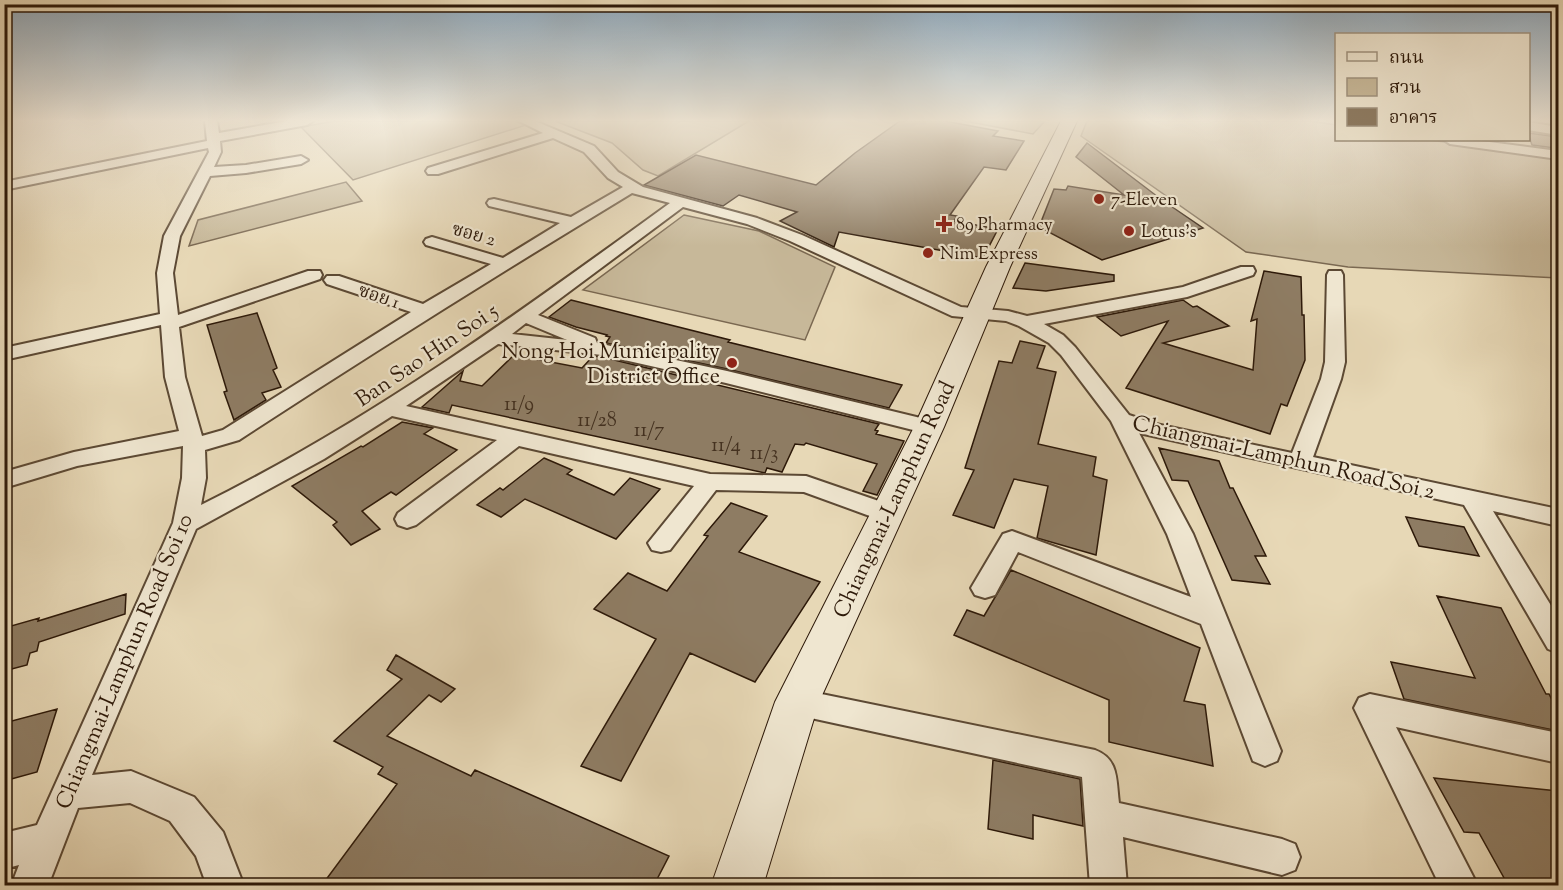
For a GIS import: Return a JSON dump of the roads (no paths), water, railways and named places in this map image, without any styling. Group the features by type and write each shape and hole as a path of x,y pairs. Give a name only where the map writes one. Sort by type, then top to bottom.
{"main road":[{"name":"Chiangmai-Lamphun Road","path":"737,885 797,702 929,427 1024,212 1048,163"}],"street":[{"path":"4,186 98,163"},
{"name":"Chiangmai-Lamphun Road Soi 10","path":"29,885 67,793 186,524 194,478 193,441 175,377 165,273 172,236 210,163"},
{"path":"205,172 246,170 287,163"},
{"path":"433,171 461,163"},
{"name":"Chiangmai-Lamphun Road Soi 2","path":"601,163 613,175 632,187 679,203 752,221 796,238 958,312 1008,316 1026,322 1056,339 1068,351 1121,420 1152,430 1558,517"},
{"path":"4,480 74,459 231,435 425,311 507,264 632,187"},
{"path":"494,203 573,222"},
{"name":"Ban Sao Hin Soi 5","path":"186,524 252,492 389,409 525,317 679,203"},
{"name":"ซอย 2","path":"432,243 507,264"},
{"path":"1026,322 1187,292 1247,271"},
{"path":"4,354 170,321 314,275"},
{"path":"1300,461 1331,379 1335,362 1335,276"},
{"name":"ซอย 1","path":"333,280 425,311"},
{"path":"525,317 555,327 602,349"},
{"path":"495,338 602,349 929,427"},
{"path":"389,409 710,482 806,484 887,513"},
{"path":"1121,420 1180,534 1265,751"},
{"path":"407,519 513,439"},
{"path":"661,543 710,482"},
{"path":"1473,499 1558,641"},
{"path":"986,588 1012,540 1211,616"},
{"path":"797,702 1090,763 1098,769 1109,885"},
{"path":"1460,885 1370,708 1558,748"},
{"path":"67,793 131,787 182,809 210,845 226,885"},
{"path":"1104,816 1281,857"},
{"path":"4,850 49,839"}],"place":[{"name":"7-Eleven","path":"1099,199"},
{"name":"89 Pharmacy","path":"944,224"},
{"name":"Lotus's","path":"1129,231"},
{"name":"Nim Express","path":"928,253"},
{"name":"Nong Hoi Municipality District Office","path":"732,363"}]}
